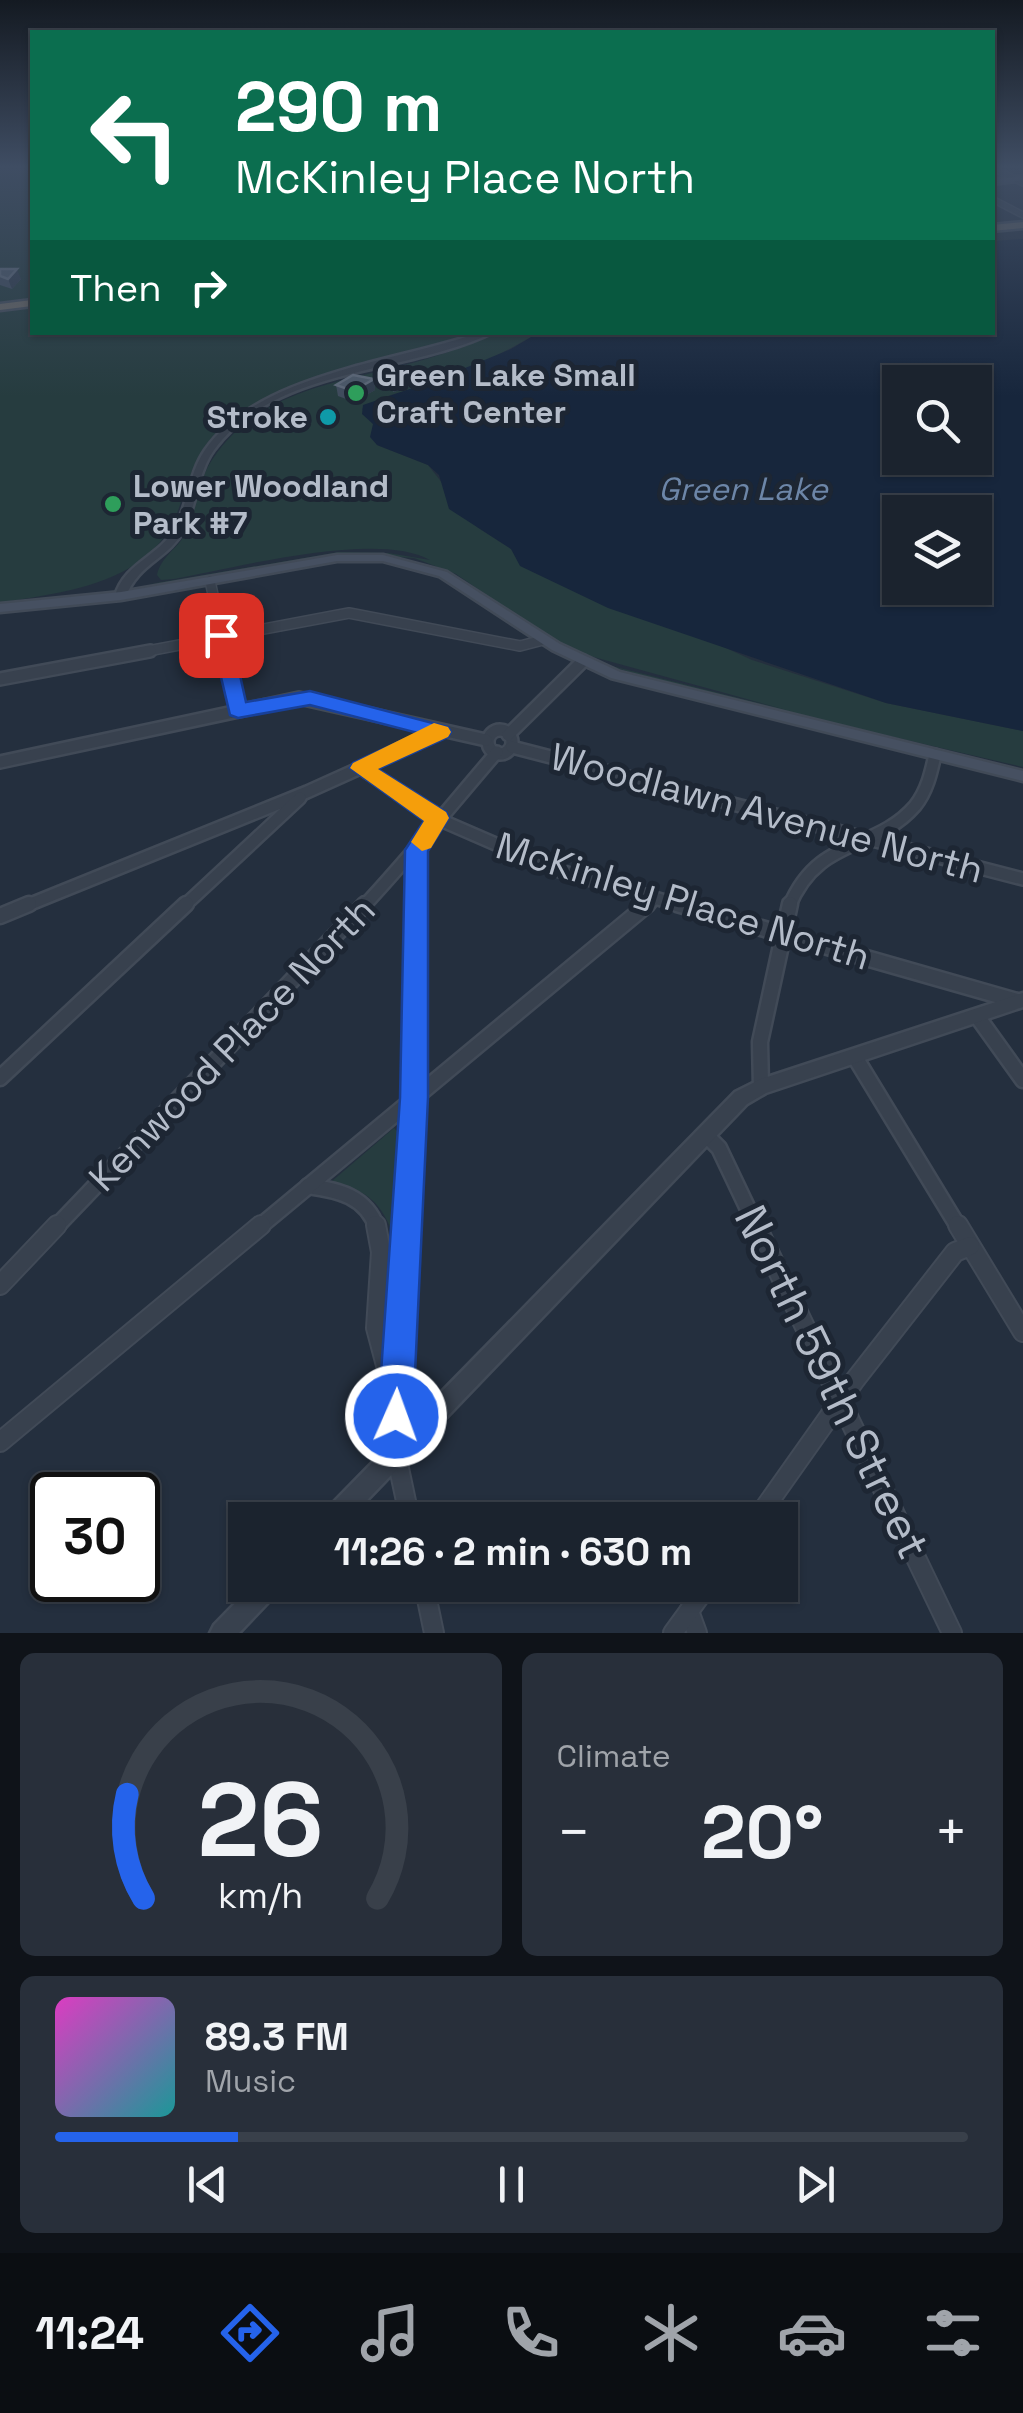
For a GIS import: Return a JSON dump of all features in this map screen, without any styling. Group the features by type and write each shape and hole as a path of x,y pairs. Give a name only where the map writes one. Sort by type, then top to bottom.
{"highway":[{"path":"0,307 30,303"}],"main road":[{"path":"0,611 122,596 337,558 400,560 443,574 583,662 655,687 1023,776"}],"street":[{"path":"122,596 126,580 174,537 204,457 244,416 278,396 321,380 416,358 481,335"},
{"path":"210,581 238,710"},
{"path":"0,679 221,635 360,613 524,646 543,640"},
{"name":"Kenwood Place North","path":"0,1286 417,850 438,818 501,743 583,662"},
{"name":"Woodlawn Avenue North","path":"0,762 310,698 440,732 501,743 1023,879"},
{"path":"0,916 307,792 440,732"},
{"path":"760,1087 756,1062 788,906 806,874 835,851 902,820 922,801 935,755"},
{"name":"McKinley Place North","path":"360,768 438,818 553,869 1021,1001"},
{"path":"0,1078 307,792"},
{"path":"406,1502 396,1454 395,1401 414,1098 417,850"},
{"path":"0,1442 653,900"},
{"path":"349,1502 742,1098 760,1087 1021,1001"},
{"path":"977,1016 1023,1080"},
{"path":"856,1057 1023,1332"},
{"name":"North 59th Street","path":"706,1135 720,1148 952,1633"},
{"path":"308,1186 346,1194 366,1206 376,1220 381,1241 376,1333 395,1401"},
{"path":"769,1502 842,1399 956,1252 970,1246"},
{"path":"222,1633 252,1602"},
{"path":"428,1602 434,1633"},
{"path":"672,1633 696,1602"},
{"path":"689,1611 697,1633"}],"green space":[{"path":"0,244 30,244 30,298 0,302"},
{"path":"30,308 30,335 473,335 316,378 255,404 209,441 167,533 150,553 105,580 0,603 0,312"},
{"path":"493,335 534,335 464,371 362,409 373,424 377,445 428,465 477,527 511,549 752,660 886,703 1023,731 1023,767 686,689 600,663 787,710 590,656 594,661 545,635 456,574 414,558 337,553 150,584 339,552 388,553 430,560 406,552 342,550 174,579 161,580 157,575 162,562 187,531 212,460 250,419 273,405 324,385 429,358"},
{"path":"394,1128 403,1137 395,1238 372,1200 331,1182"}],"water":[{"name":"Green Lake","path":"995,244 1023,244 1023,731 886,703 608,608 520,566 511,549 449,509 439,475 428,465 377,445 370,437 373,424 362,414 363,405 436,380 535,335 995,335"}],"building":[{"path":"0,269 17,269 8,279 0,276"},
{"path":"398,371 410,379 394,384 382,377"},
{"path":"353,375 374,379 353,391 336,385"}],"slow traffic":[{"path":"422,842 438,818 360,768 440,732 434,730"}],"place":[{"name":"Green Lake Small Craft Center","path":"356,393"},
{"name":"Stroke","path":"328,417"},
{"name":"Lower Woodland Park #7","path":"113,504"}],"route":[{"path":"221,635 238,710 310,698 440,732 360,768 438,818 417,850 414,1098 396,1416"}]}
